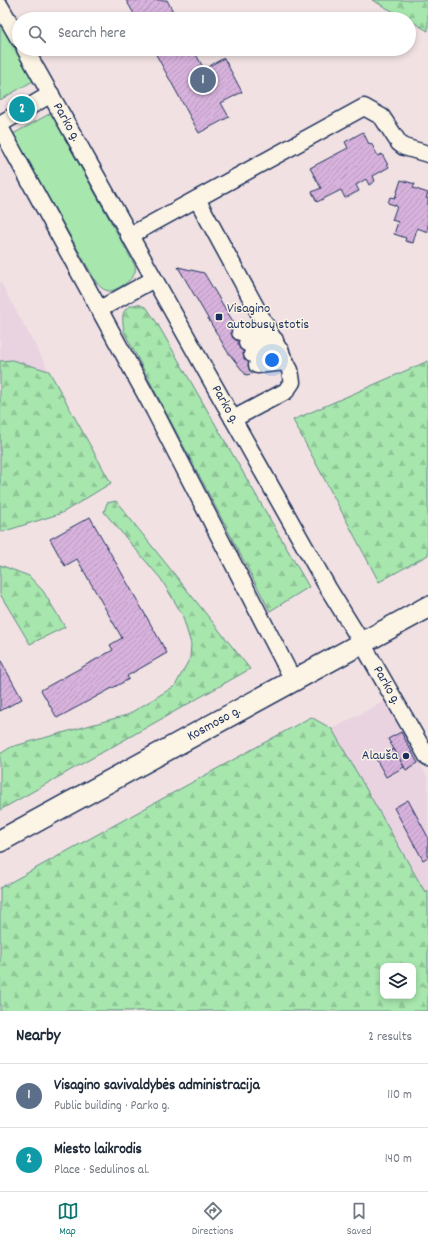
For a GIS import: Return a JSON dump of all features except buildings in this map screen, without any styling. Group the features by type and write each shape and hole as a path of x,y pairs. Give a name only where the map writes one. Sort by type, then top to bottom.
{"main road":[{"name":"Kosmoso g.","path":"0,841 428,607"}],"street":[{"path":"0,6 12,27"},
{"name":"Parko g.","path":"29,56 328,588 362,643 428,758"},
{"path":"51,94 0,126 154,410 293,680"},
{"path":"130,236 364,107 382,117 399,143 404,147 428,154"},
{"path":"197,199 290,370 292,382 286,391 233,420"},
{"path":"100,309 154,279"},
{"path":"277,346 249,349 277,346"}],"shaded area":[{"path":"0,281 49,371 12,360 0,361"},
{"path":"387,700 428,778 428,890 425,892 332,729"}],"green space":[{"path":"372,0 428,0 428,31 416,24 416,12 394,12"},
{"path":"0,22 12,43 12,56 19,56 33,81 0,100"},
{"path":"51,113 135,266 132,278 120,287 112,290 105,290 96,282 13,134"},
{"path":"138,304 147,308 157,323 309,587 270,611 124,332 123,317 125,310 132,305"},
{"path":"12,360 49,371 111,483 62,513 2,532 0,531 0,361"},
{"path":"428,361 428,555 379,582 293,420"},
{"path":"116,501 250,669 0,810 0,754 11,747 127,715 175,686 190,658 191,644 182,614 161,579 104,512 107,503"},
{"path":"0,565 29,576 43,591 65,627 30,644 0,594"},
{"path":"311,717 332,729 425,892 428,890 428,1011 0,1011 0,888"}],"tunnel":[{"path":"247,366 257,365"}],"place":[{"name":"Visagino savivaldybės administracija","path":"203,80"},
{"name":"Miesto laikrodis","path":"22,109"},
{"name":"Visagino autobusų stotis","path":"219,317"},
{"name":"Alauša","path":"406,756"}]}
